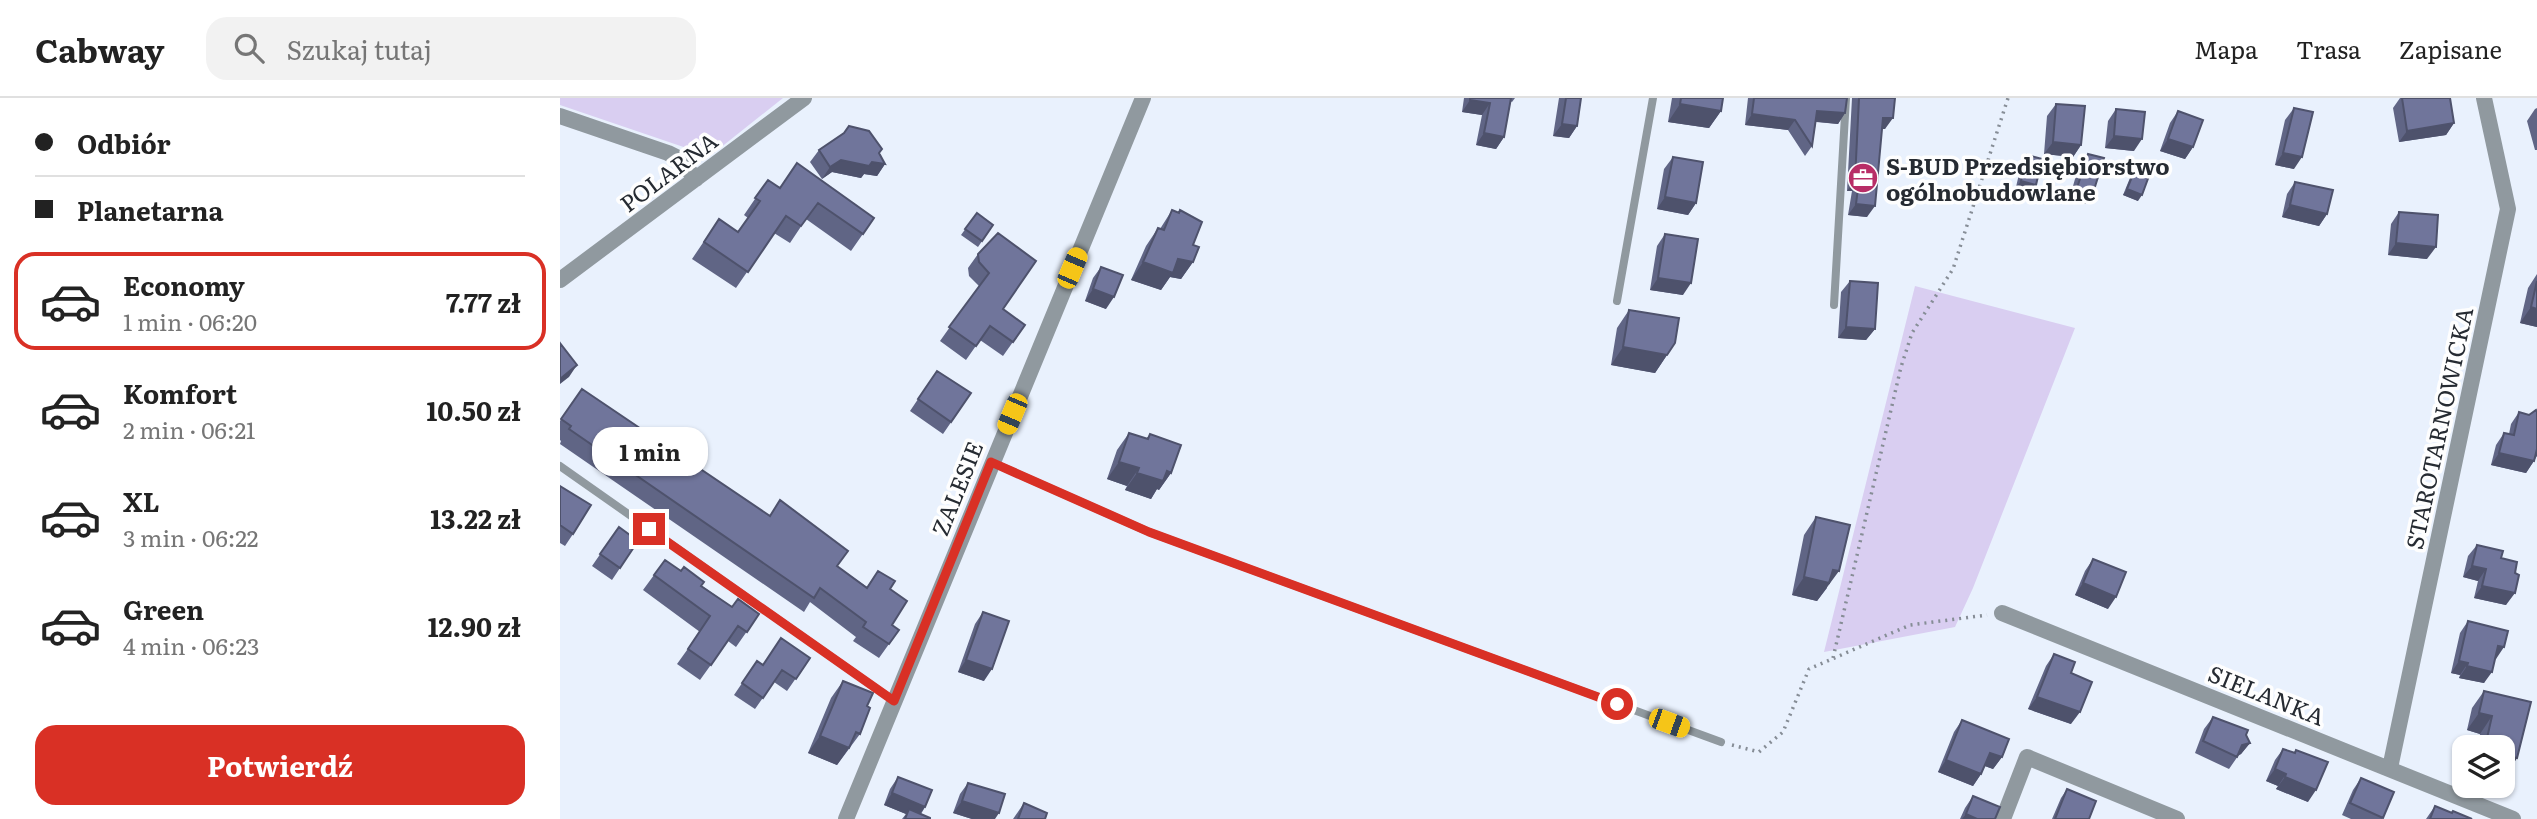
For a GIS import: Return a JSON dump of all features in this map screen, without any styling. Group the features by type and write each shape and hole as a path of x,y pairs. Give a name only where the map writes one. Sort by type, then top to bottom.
{"street":[{"name":"POLARNA","path":"560,280 804,98"},
{"name":"ZALESIE","path":"846,819 1143,98"},
{"name":"STAROTARNOWICKA","path":"2390,768 2508,209 2484,98"},
{"path":"560,116 668,153 678,158 696,179"},
{"name":"SIELANKA","path":"2003,613 2513,819"},
{"path":"2003,819 2027,757 2177,819"}],"lane":[{"path":"1617,301 1653,98"},
{"path":"1834,304 1846,98"},
{"path":"991,462 1149,532 1721,742"},
{"path":"560,466 894,701"}],"path":[{"path":"1833,658 1901,367 1912,333 1953,269 2008,98"},
{"path":"1721,742 1759,751 1783,732 1809,669 1833,658 1910,625 2003,613"}],"shaded area":[{"path":"560,98 783,98 710,156 560,105"},
{"path":"1915,286 2075,328 1973,588 1955,627 1824,652"}],"building":[{"path":"1470,98 1511,98 1504,137 1484,133 1490,103"},
{"path":"1566,98 1581,98 1577,126 1562,124"},
{"path":"1681,98 1723,98 1721,111 1680,104"},
{"path":"1754,98 1847,98 1845,113 1817,111 1812,146 1795,120 1752,114"},
{"path":"1859,98 1895,98 1893,118 1883,118 1875,206 1856,204 1859,180 1855,180"},
{"path":"2402,98 2450,98 2454,123 2407,131"},
{"path":"2056,104 2085,106 2081,145 2053,142"},
{"path":"2294,108 2313,112 2302,157 2283,153"},
{"path":"2116,109 2145,112 2142,139 2114,136"},
{"path":"2178,111 2203,120 2193,147 2168,139"},
{"path":"849,126 869,131 882,149 879,153 885,164 872,162 869,166 841,160 830,167 819,150 844,133"},
{"path":"2088,154 2104,158 2093,193 2077,188"},
{"path":"2027,155 2042,159 2036,185 2021,181"},
{"path":"1673,157 1703,162 1696,203 1665,197"},
{"path":"797,163 874,218 863,234 818,203 801,226 786,216 748,272 704,242 719,219 738,232 760,201 755,198 768,180 780,188"},
{"path":"2136,167 2150,173 2142,195 2127,189"},
{"path":"2295,182 2333,190 2327,214 2290,205"},
{"path":"1172,210 1179,213 1180,210 1202,222 1193,245 1199,247 1193,262 1178,259 1173,273 1143,262 1158,228 1164,230"},
{"path":"2399,212 2438,215 2436,247 2396,243"},
{"path":"977,213 993,225 982,241 965,229"},
{"path":"998,233 1036,261 1003,309 1025,325 1013,342 990,326 976,346 949,327 989,273 979,262 978,254"},
{"path":"1665,234 1698,239 1691,283 1658,278"},
{"path":"1101,267 1123,275 1114,297 1093,289"},
{"path":"1850,281 1878,283 1875,329 1846,327"},
{"path":"2537,281 2537,309 2531,307"},
{"path":"1629,310 1679,318 1675,343 1667,355 1623,347"},
{"path":"560,343 577,365 560,379"},
{"path":"937,371 971,393 951,422 918,399"},
{"path":"582,389 770,516 780,500 848,551 837,566 867,588 878,571 895,581 890,589 907,601 892,625 899,630 889,644 863,627 866,622 820,588 814,598 569,429 571,426 561,419"},
{"path":"2536,410 2537,449 2534,461 2499,453 2504,433 2514,435 2519,412 2529,415"},
{"path":"1129,433 1148,439 1150,434 1181,445 1171,473 1167,471 1163,481 1137,473 1139,468 1119,462"},
{"path":"560,486 591,505 573,534 560,525"},
{"path":"1816,517 1850,525 1839,571 1833,570 1829,583 1804,577"},
{"path":"619,527 638,541 620,568 600,554"},
{"path":"2477,545 2503,551 2501,558 2517,562 2515,573 2519,575 2515,593 2482,586 2486,569 2472,566"},
{"path":"2093,559 2126,572 2116,597 2083,583"},
{"path":"665,560 681,571 684,567 704,582 701,586 732,607 738,599 759,614 747,632 738,626 711,665 688,649 710,616 654,575"},
{"path":"983,612 1009,621 992,669 966,660"},
{"path":"2468,621 2508,631 2504,647 2498,646 2492,672 2467,666 2468,663 2459,661"},
{"path":"781,638 810,658 796,679 782,670 763,698 742,683 757,661 763,665"},
{"path":"2054,654 2075,662 2071,673 2092,682 2080,712 2037,697"},
{"path":"843,681 873,693 860,734 856,732 849,748 820,736"},
{"path":"2484,691 2531,702 2517,758 2515,735 2488,735 2492,716 2479,713"},
{"path":"2213,717 2248,730 2246,735 2250,743 2242,745 2237,757 2203,741"},
{"path":"1962,720 2009,739 2002,757 1990,753 1981,774 1946,760"},
{"path":"2283,749 2295,753 2296,750 2328,762 2316,790 2285,777 2286,774 2275,769"},
{"path":"898,777 932,790 925,807 892,793"},
{"path":"2361,778 2394,792 2383,818 2350,803"},
{"path":"968,783 1005,794 999,813 962,801"},
{"path":"2067,789 2096,801 2089,819 2055,819"},
{"path":"1973,796 2000,807 1995,819 1977,819 1966,814"},
{"path":"1024,803 1047,813 1045,819 1018,819"},
{"path":"2435,806 2452,813 2453,811 2472,819 2430,819"},
{"path":"909,809 930,818 930,819 905,819"}],"place":[{"name":"S-BUD Przedsiębiorstwo ogólnobudowlane","path":"1863,178"}],"route":[{"path":"649,529 894,701 991,462 1149,532 1617,704"}]}
